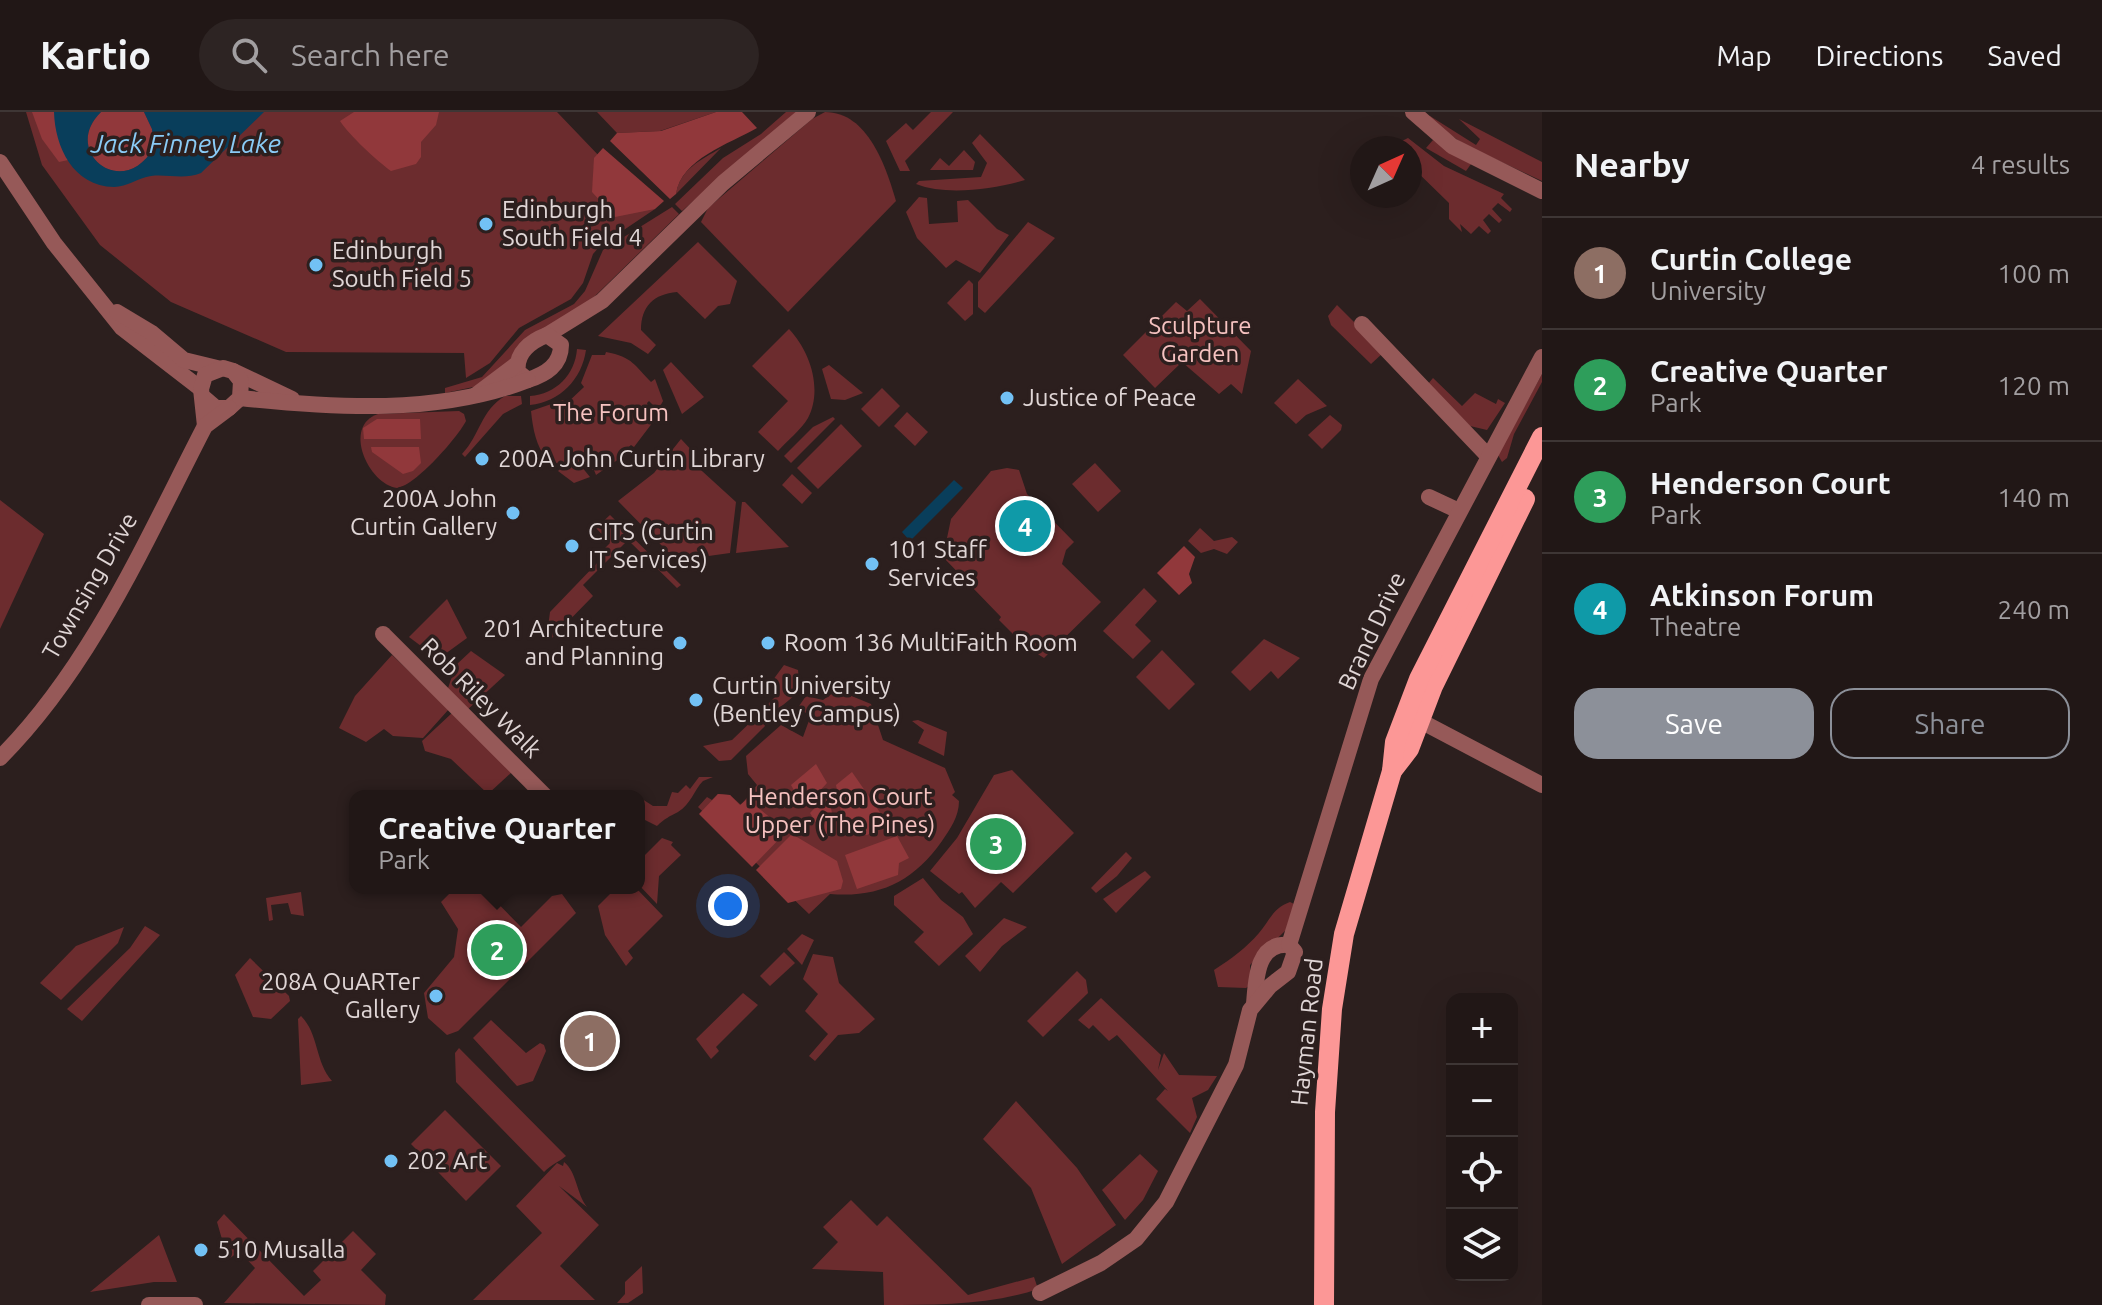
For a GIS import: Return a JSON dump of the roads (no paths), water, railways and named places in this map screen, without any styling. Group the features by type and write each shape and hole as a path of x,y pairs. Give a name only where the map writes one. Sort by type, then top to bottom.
{"main road":[{"name":"Hayman Road","path":"1324,1305 1324,1121 1332,1009 1344,934 1392,771 1409,749 1425,666 1542,437"},
{"name":"Hayman Road","path":"1413,716 1542,463"}],"street":[{"path":"471,398 517,364 526,347 581,317 611,293 723,183 808,112"},
{"path":"1413,112 1452,146 1542,191"},
{"path":"0,162 54,243 99,300 130,335 202,392 210,406 234,403 393,405 471,398 550,370 581,317"},
{"path":"99,300 152,333 184,360 225,370 304,405"},
{"path":"1362,324 1488,456"},
{"path":"547,335 558,340 562,350"},
{"name":"Brand Drive","path":"1289,945 1371,679 1542,357"},
{"path":"517,364 518,372 528,380"},
{"path":"205,426 202,392 205,375 225,370 241,381 234,403"},
{"name":"Townsing Drive","path":"0,758 44,710 84,649 205,426 234,403"},
{"path":"1429,497 1459,511"},
{"name":"Rob Riley Walk","path":"383,634 539,790"},
{"path":"1413,716 1542,785"},
{"name":"Brand Drive","path":"1263,981 1283,978 1292,965 1295,952 1289,945"},
{"name":"Brand Drive","path":"1040,1293 1101,1263 1136,1239 1166,1202 1228,1084 1246,1019 1263,981 1266,954 1277,946 1289,945"},
{"path":"149,1305 195,1305"}],"water":[{"name":"Jack Finney Lake","path":"54,112 101,112 90,127 88,142 92,155 101,165 113,171 127,170 141,163 154,147 152,129 144,112 264,112 201,173 151,176 114,187 87,180 69,162 58,138"},
{"path":"954,480 963,488 910,541 902,532"}],"place":[{"name":"Edinburgh South Field 4","path":"486,224"},
{"name":"Edinburgh South Field 5","path":"316,265"},
{"name":"Justice of Peace","path":"1007,398"},
{"name":"200A John Curtin Library","path":"482,459"},
{"name":"200A John Curtin Gallery","path":"513,513"},
{"name":"Atkinson Forum","path":"1025,526"},
{"name":"CITS (Curtin IT Services)","path":"572,546"},
{"name":"101 Staff Services","path":"872,564"},
{"name":"201 Architecture and Planning","path":"680,643"},
{"name":"Room 136 MultiFaith Room","path":"768,643"},
{"name":"Curtin University (Bentley Campus)","path":"696,700"},
{"name":"Henderson Court","path":"996,844"},
{"name":"Creative Quarter","path":"497,950"},
{"name":"208A QuARTer Gallery","path":"436,996"},
{"name":"Curtin College","path":"590,1041"},
{"name":"202 Art","path":"391,1161"},
{"name":"510 Musalla","path":"201,1250"}],"park label":[{"name":"Sculpture Garden","path":"1200,340"},
{"name":"The Forum","path":"611,413"},
{"name":"Henderson Court Upper (The Pines)","path":"840,811"}]}
